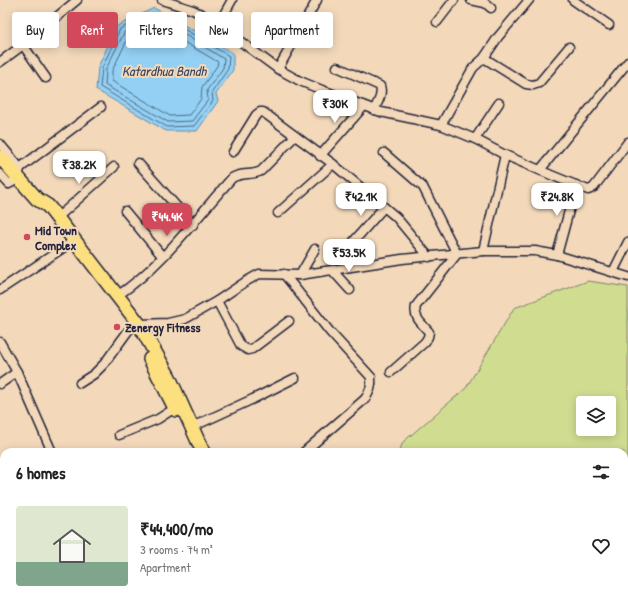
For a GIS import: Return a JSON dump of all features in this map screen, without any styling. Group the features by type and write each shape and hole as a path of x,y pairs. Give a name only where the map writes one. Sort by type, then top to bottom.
{"main road":[{"path":"9,169 37,199 48,206 117,296 169,377 201,448"},
{"path":"37,199 43,211 135,326 175,408 191,448"}],"street":[{"path":"59,15 77,0"},
{"path":"162,0 196,12"},
{"path":"225,12 232,0"},
{"path":"278,69 317,0"},
{"path":"437,22 454,0"},
{"path":"471,0 485,3 492,8"},
{"path":"441,125 473,68 484,58 498,37 529,0"},
{"path":"573,0 609,25"},
{"path":"243,43 278,69 300,81 374,110 441,125 588,190 594,187 628,142"},
{"path":"484,58 526,84 532,85 539,82 569,47"},
{"path":"0,62 19,48"},
{"path":"25,48 46,78"},
{"path":"540,170 628,62"},
{"path":"337,67 380,86 380,95 374,110"},
{"path":"475,139 499,103"},
{"path":"0,144 9,169 101,106"},
{"path":"320,156 364,106"},
{"path":"233,152 260,112 269,115 320,156 333,164 396,217 429,257"},
{"path":"117,296 142,278 193,225 232,178 237,175 257,173 295,136"},
{"path":"384,153 423,187 457,254"},
{"path":"483,251 505,154"},
{"path":"138,163 193,225"},
{"path":"278,214 333,164"},
{"path":"57,218 114,167"},
{"path":"557,255 576,185"},
{"path":"355,266 354,241 384,207"},
{"path":"125,211 162,256"},
{"path":"613,272 628,242"},
{"path":"0,290 69,244"},
{"path":"300,275 315,249"},
{"path":"80,383 94,374 104,364 135,326 168,323 185,319 217,301 259,274 300,275 402,259 483,251 535,251 557,255 628,277"},
{"path":"391,372 425,342 428,337 429,332 414,312 416,306 457,254"},
{"path":"332,270 350,290"},
{"path":"284,274 330,332 371,377 372,384 365,399 309,448"},
{"path":"217,301 241,346 248,350 252,349 289,321"},
{"path":"0,342 17,372 50,448"},
{"path":"0,384 17,372"},
{"path":"192,426 253,399 295,378"},
{"path":"119,435 158,419 175,408"}],"green space":[{"path":"588,281 628,287 628,448 401,448 403,442 466,388 514,308"}],"water":[{"name":"Katardhua Bandh","path":"154,8 161,12 146,12"},
{"name":"Katardhua Bandh","path":"126,22 126,48 187,48 187,27 195,31 195,48 224,48 233,53 233,70 216,94 218,101 197,131 166,131 96,90 98,67 107,48 118,48 118,26"}],"place":[{"name":"Mid Town Complex","path":"27,237"},
{"name":"Zenergy Fitness","path":"117,327"}]}
